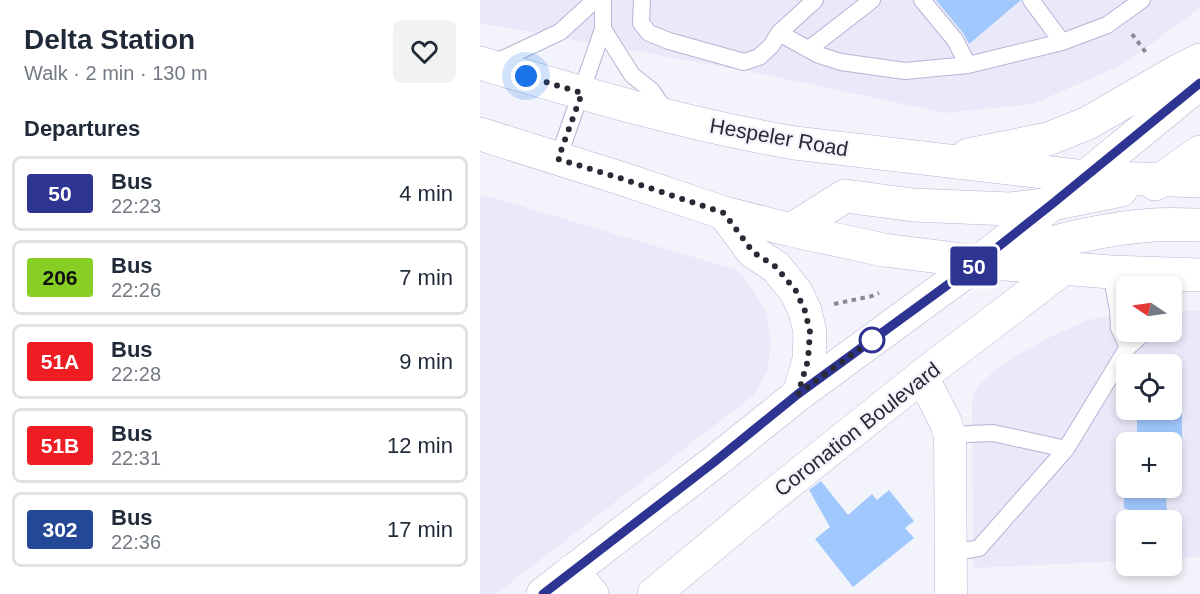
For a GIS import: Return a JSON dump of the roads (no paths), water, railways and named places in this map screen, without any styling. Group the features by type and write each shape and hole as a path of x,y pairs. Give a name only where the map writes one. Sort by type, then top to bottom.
{"main road":[{"path":"939,160 1048,139 1088,123 1200,60"},
{"name":"Hespeler Road","path":"484,64 670,117 772,139 1085,177 1200,182"},
{"path":"543,594 582,583 713,463 798,394 979,262 1200,83"},
{"path":"480,134 724,213 790,230 898,252 1134,276"},
{"path":"790,230 845,196 913,205 1010,209 1105,194 1160,180 1200,152"},
{"name":"Coronation Boulevard","path":"654,594 922,376 1064,268 1160,180"},
{"path":"724,213 753,252 776,267 796,291 805,311 810,332 808,360 798,394"},
{"path":"979,262 1108,230 1154,225 1200,225"},
{"path":"1182,277 1200,275"}],"street":[{"path":"922,376 950,436 951,594"}],"lane":[{"path":"484,64 560,32 595,0"},
{"path":"558,159 603,29 603,0"},
{"path":"642,0 641,22 649,33 669,41 744,62 759,57 771,46 779,33 812,1"},
{"path":"809,49 872,0"},
{"path":"922,0 955,40 968,65"},
{"path":"1031,0 1062,42"},
{"path":"779,33 819,54 841,62 905,71 968,65 1062,42 1107,25 1142,0"},
{"path":"603,29 632,75 651,90 670,117"},
{"path":"1111,272 1119,328 1128,347"},
{"path":"952,553 980,548 1066,449 1128,347 1134,342"},
{"path":"950,436 993,433 1066,449"}]}
